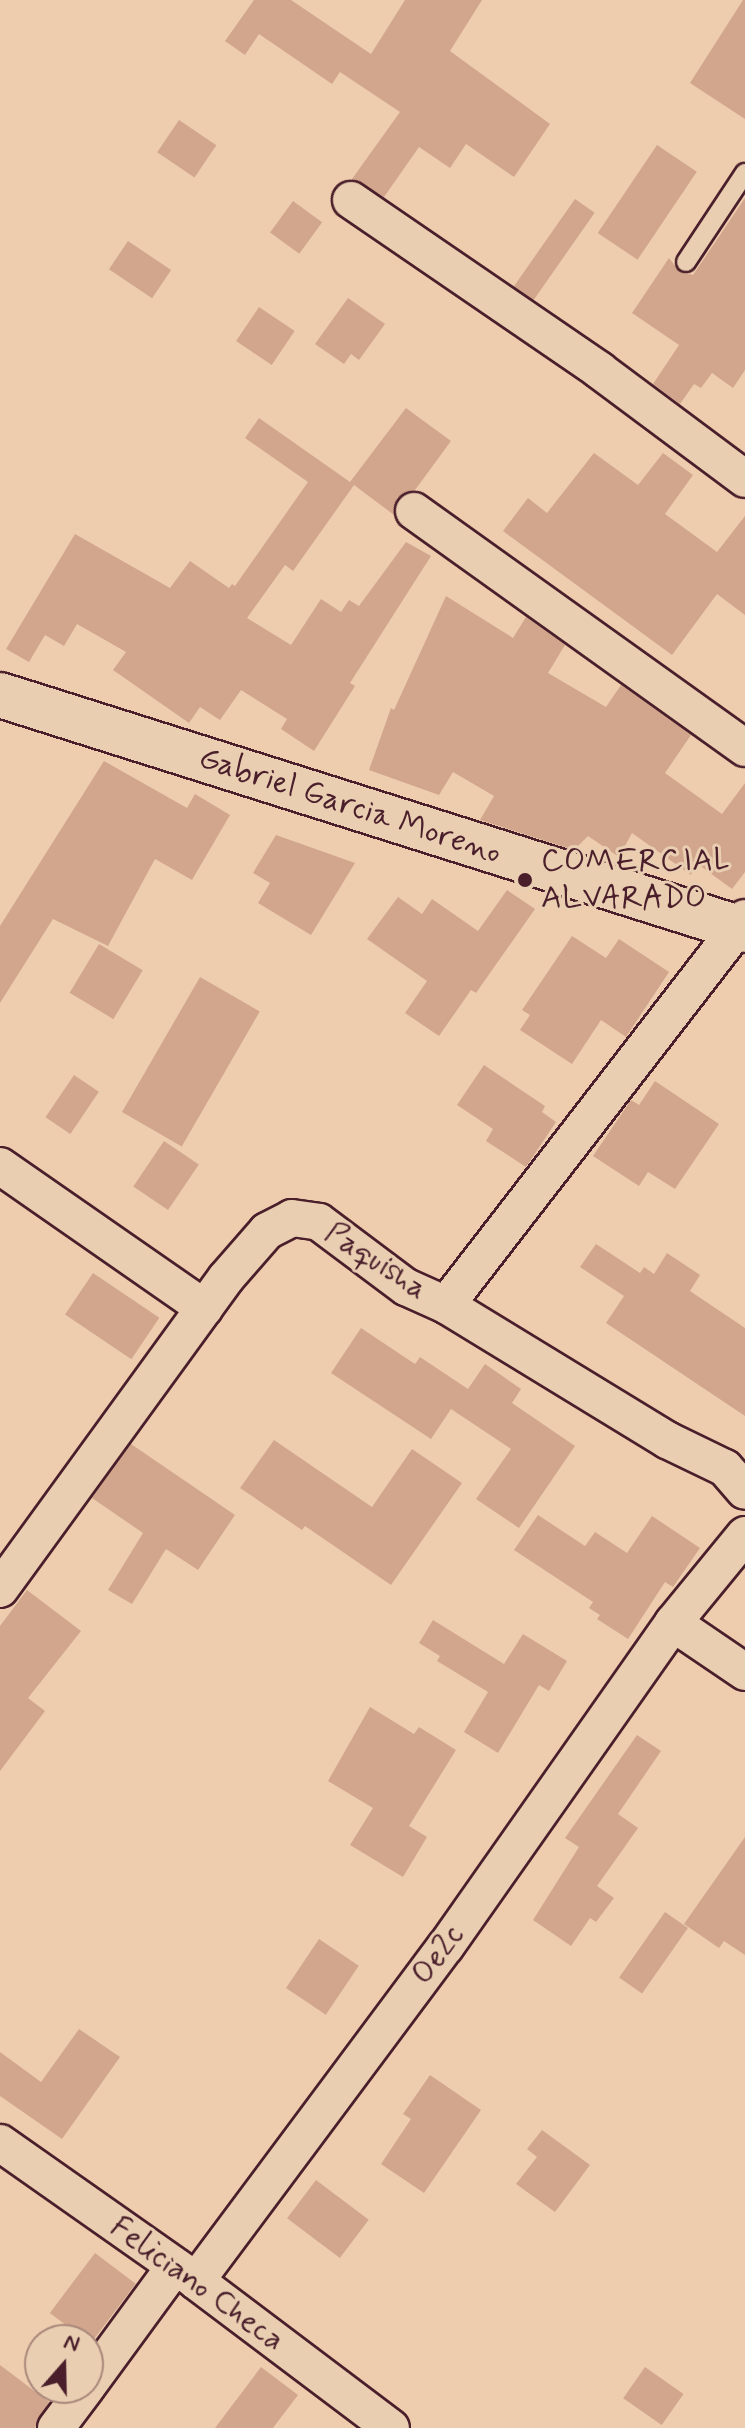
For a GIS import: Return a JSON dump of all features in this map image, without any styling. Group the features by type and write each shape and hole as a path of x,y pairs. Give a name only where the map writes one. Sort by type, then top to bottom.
{"street":[{"path":"351,200 599,370 745,479"},
{"path":"414,511 745,748"},
{"name":"Gabriel Garcia Moreno","path":"0,695 742,926"},
{"name":"Paquisha","path":"0,1589 204,1308 267,1231 292,1218 319,1222 406,1287 446,1305 742,926"},
{"path":"0,1166 204,1308"},
{"path":"446,1305 667,1440 725,1468 745,1491"},
{"name":"Oe2c","path":"104,2367 186,2274 446,1946 673,1623 745,1535"},
{"path":"673,1623 745,1672"},
{"name":"Feliciano Checa","path":"0,2143 186,2274 391,2428"},
{"name":"Oe2c","path":"56,2428 74,2404"}],"lane":[{"path":"686,262 745,173"}],"building":[{"path":"254,0 291,0 371,54 405,0 482,0 450,51 550,124 514,177 466,144 450,168 419,147 384,197 352,179 400,112 340,72 332,84 259,34 245,55 225,41"},
{"path":"745,0 745,119 690,83"},
{"path":"179,120 216,145 194,177 157,152"},
{"path":"657,145 697,172 638,260 598,233"},
{"path":"745,198 745,370 733,388 712,373 701,388 694,384 680,404 653,384 679,345 632,313 669,258 679,271 693,275"},
{"path":"575,199 595,213 533,300 514,287"},
{"path":"293,201 322,222 299,254 270,233"},
{"path":"128,241 171,270 152,298 109,269"},
{"path":"348,298 385,324 359,360 351,354 344,364 315,344"},
{"path":"259,307 295,331 272,365 236,341"},
{"path":"406,408 451,441 415,490 397,498 394,515 354,485 293,571 285,565 247,618 291,645 321,599 341,612 349,600 359,606 406,542 431,556 350,683 355,686 314,751 281,729 287,719 241,690 220,720 200,707 189,723 113,670 126,652 77,624 64,646 45,635 29,662 6,649 75,534 170,588 190,561 229,588 232,584 235,586 308,482 245,438 259,418 350,482"},
{"path":"594,453 638,485 663,453 693,475 665,514 717,552 745,516 745,615 717,594 672,655 503,531 528,498 547,513"},
{"path":"446,596 513,638 526,617 565,645 548,673 606,707 621,685 691,735 665,773 722,814 745,783 745,872 732,889 695,862 691,875 632,833 619,857 588,836 574,850 480,820 494,796 453,772 439,795 369,770 391,708 394,710"},
{"path":"104,761 187,808 195,794 230,815 192,880 155,859 108,946 53,919 0,1003 0,926"},
{"path":"276,835 355,863 311,935 258,903 270,883 253,873"},
{"path":"507,890 535,909 476,993 471,990 439,1036 405,1013 427,981 367,939 398,897 422,914 432,899 478,931"},
{"path":"572,936 606,958 619,939 669,972 626,1037 601,1020 572,1064 520,1030 530,1015 522,1010"},
{"path":"99,944 143,970 113,1019 70,993"},
{"path":"200,977 260,1012 182,1147 122,1112"},
{"path":"484,1065 545,1106 542,1112 556,1122 526,1167 486,1141 493,1129 457,1105"},
{"path":"74,1075 99,1092 70,1134 45,1117"},
{"path":"655,1081 719,1124 675,1189 648,1172 639,1186 593,1156 631,1100 639,1105"},
{"path":"164,1141 199,1164 168,1210 133,1187"},
{"path":"596,1244 640,1273 644,1267 654,1274 667,1253 700,1275 690,1291 745,1328 745,1416 606,1323 624,1296 580,1267"},
{"path":"93,1273 159,1318 131,1359 65,1314"},
{"path":"361,1328 415,1364 420,1357 468,1389 485,1364 521,1389 512,1403 575,1446 519,1528 476,1499 511,1449 451,1409 431,1439 331,1373"},
{"path":"274,1440 372,1507 412,1449 462,1483 391,1585 305,1526 302,1530 240,1488"},
{"path":"131,1444 235,1515 198,1570 166,1549 132,1604 108,1590 143,1533 92,1498"},
{"path":"538,1515 585,1546 595,1532 627,1553 652,1516 700,1548 673,1587 665,1582 628,1639 597,1619 600,1615 589,1608 593,1602 514,1550"},
{"path":"27,1590 81,1631 28,1698 45,1711 0,1771 0,1626"},
{"path":"433,1620 504,1664 523,1634 567,1661 549,1691 539,1685 498,1753 464,1732 488,1692 437,1661 440,1656 419,1643"},
{"path":"370,1707 414,1734 419,1727 456,1750 409,1826 427,1837 403,1877 350,1845 373,1808 328,1781"},
{"path":"637,1735 661,1751 618,1814 638,1828 597,1886 614,1898 596,1922 590,1918 571,1946 533,1920 579,1847 565,1838"},
{"path":"745,1837 745,1955 724,1941 719,1948 684,1924"},
{"path":"665,1912 688,1928 642,1994 619,1978"},
{"path":"319,1939 359,1966 326,2015 286,1988"},
{"path":"79,2029 120,2057 62,2139 0,2096 0,2052 41,2082"},
{"path":"430,2075 481,2110 424,2193 381,2164 411,2119 403,2114"},
{"path":"542,2130 590,2165 555,2212 516,2184 537,2157 527,2149"},
{"path":"316,2180 369,2220 340,2258 287,2218"},
{"path":"95,2253 136,2284 104,2326 65,2324 50,2313"},
{"path":"0,2365 24,2383 24,2404 48,2404 35,2428 0,2428"},
{"path":"261,2367 298,2395 273,2428 215,2428"},
{"path":"645,2367 684,2394 662,2425 623,2398"}],"place":[{"name":"COMERCIAL ALVARADO","path":"525,880"}]}
